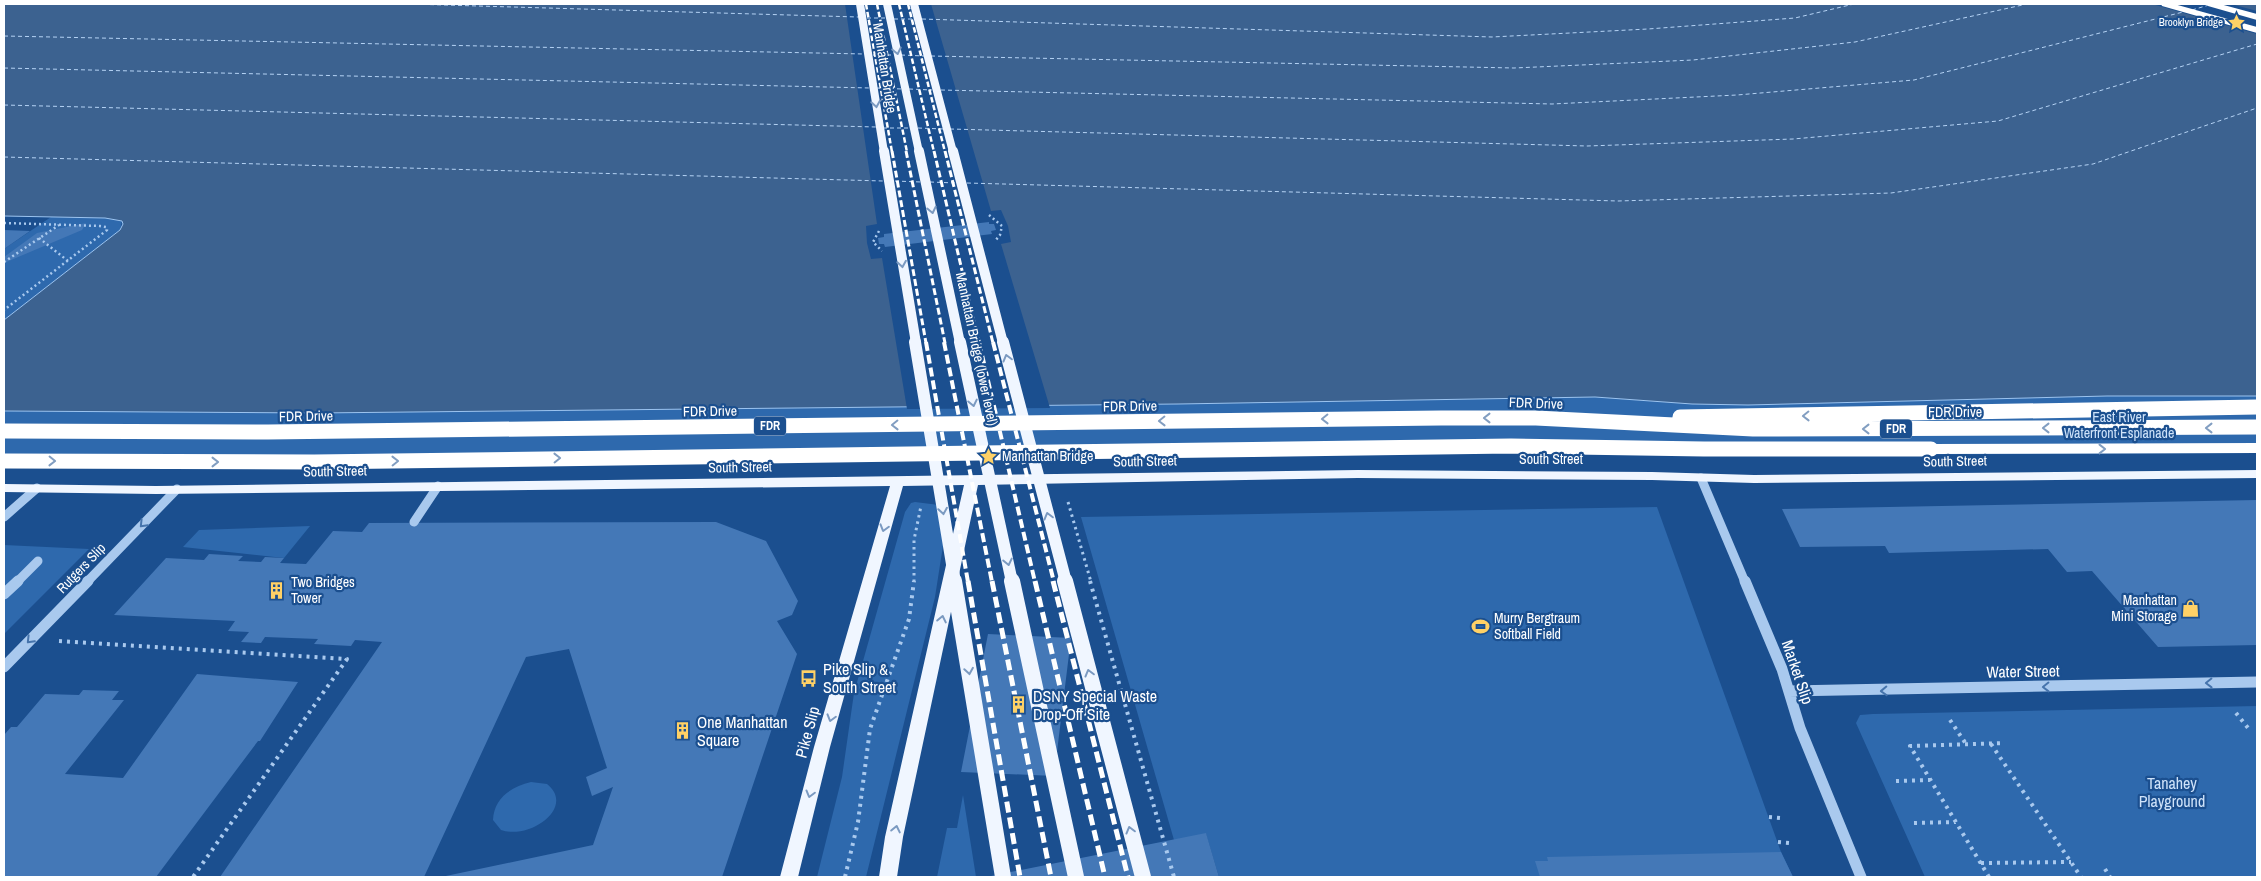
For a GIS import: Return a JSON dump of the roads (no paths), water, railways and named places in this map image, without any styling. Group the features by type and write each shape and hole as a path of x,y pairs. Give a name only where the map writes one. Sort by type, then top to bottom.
{"highway":[{"path":"2165,4 2257,30"},
{"path":"2211,4 2257,16"},
{"path":"1536,418 2257,407"},
{"name":"FDR Drive","path":"4,431 277,432 1536,418 1753,429 2257,427"},
{"name":"FDR","path":"4,461 223,462 1502,446 1704,450 2257,448"}],"main road":[{"name":"Manhattan Bridge","path":"860,4 1004,877"},
{"name":"Manhattan Bridge (lower level)","path":"887,4 1076,877"},
{"path":"914,4 1142,877"},
{"name":"South Street","path":"4,488 177,489 898,482 1358,474 1701,478 2257,474"},
{"path":"888,877 894,837 972,480"},
{"name":"Pike Slip","path":"789,877 822,747 898,482"}],"street":[{"name":"Market Slip","path":"1701,478 1774,650 1800,728 1861,877"},
{"path":"414,522 438,486"},
{"path":"4,517 37,488"},
{"name":"Rutgers Slip","path":"4,667 177,489"},
{"path":"4,594 38,561"},
{"name":"Water Street","path":"1789,691 2257,682"}],"railway":[{"path":"866,4 892,152"},
{"path":"877,4 907,152"},
{"path":"899,4 934,152"},
{"path":"908,4 945,152"},
{"path":"892,151 926,343"},
{"path":"906,151 945,343"},
{"path":"934,151 979,343"},
{"path":"945,151 993,343"},
{"path":"926,342 968,582"},
{"path":"944,342 992,582"},
{"path":"979,342 1035,582"},
{"path":"993,342 1054,582"},
{"path":"968,581 1020,877"},
{"path":"992,581 1051,877"},
{"path":"1035,581 1105,877"},
{"path":"1053,581 1128,877"}],"place":[{"name":"Brooklyn Bridge","path":"2237,22"},
{"name":"Manhattan Bridge","path":"988,456"},
{"name":"Two Bridges Tower","path":"277,590"},
{"name":"Manhattan Mini Storage","path":"2191,608"},
{"name":"Murry Bergtraum Softball Field","path":"1480,626"},
{"name":"Pike Slip & South Street","path":"809,678"},
{"name":"DSNY Special Waste Drop-Off Site","path":"1019,705"},
{"name":"One Manhattan Square","path":"683,731"}],"park label":[{"name":"East River Waterfront Esplanade","path":"2119,426"},
{"name":"Tanahey Playground","path":"2172,792"}]}
